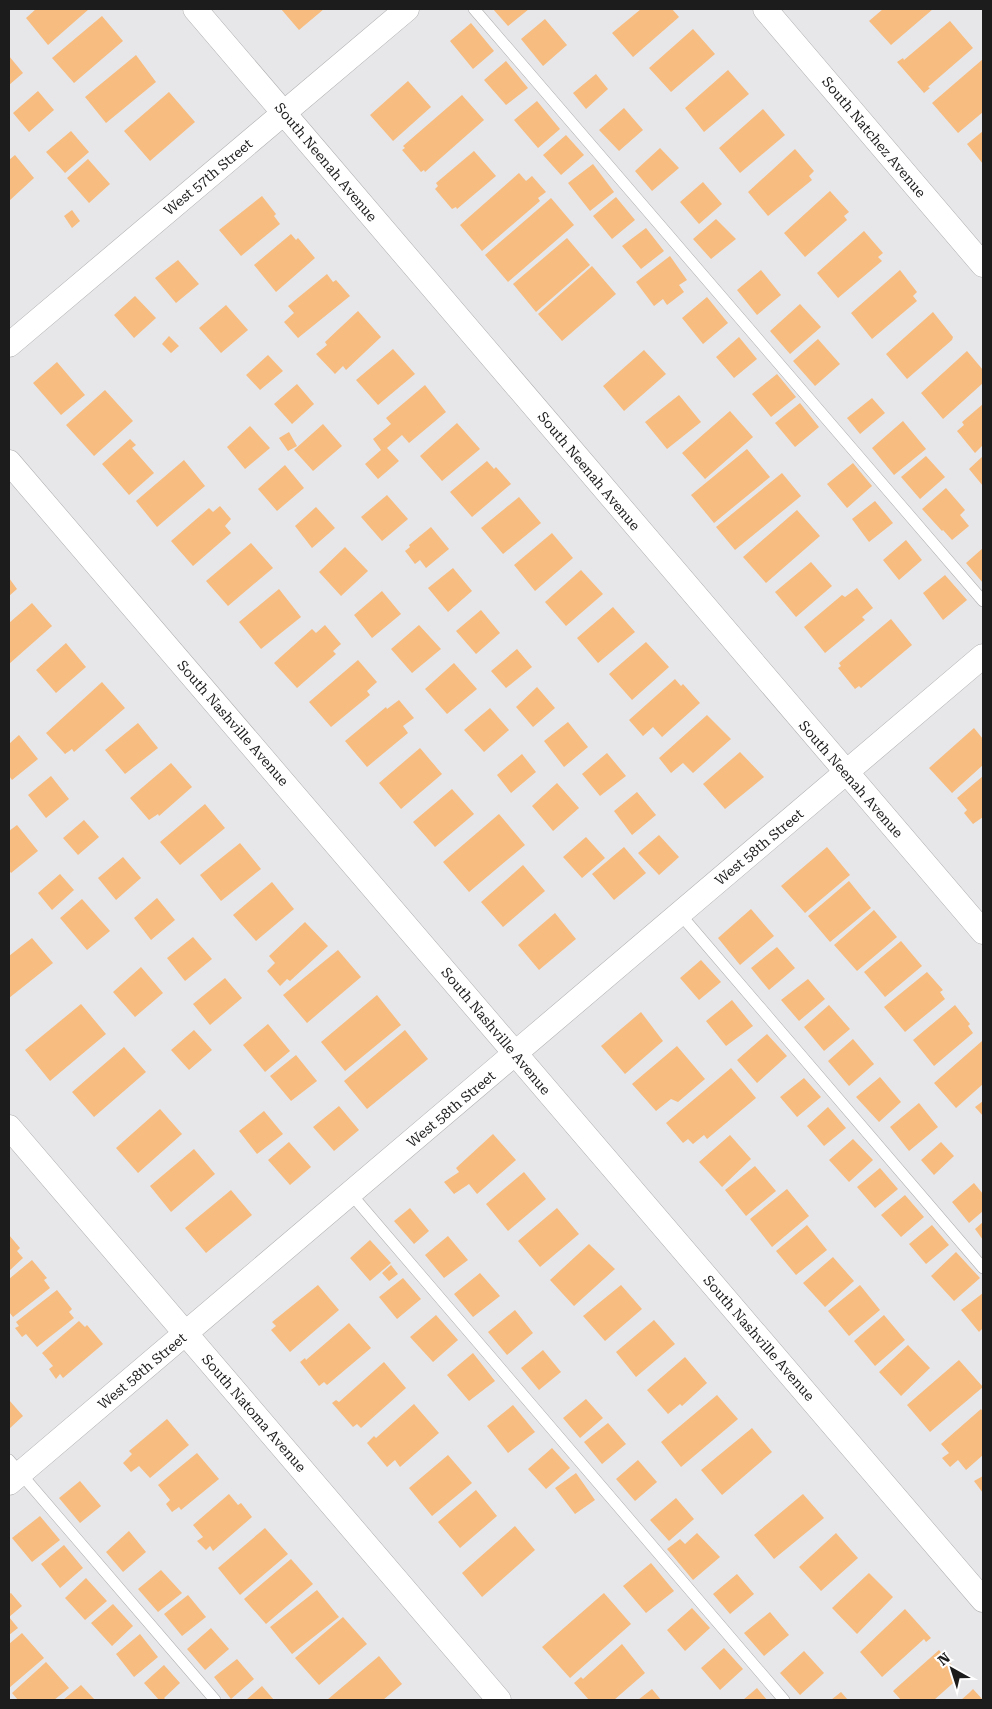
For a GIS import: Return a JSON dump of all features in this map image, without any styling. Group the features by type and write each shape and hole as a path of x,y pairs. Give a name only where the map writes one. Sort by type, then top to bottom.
{"street":[{"name":"South Neenah Avenue","path":"195,9 983,932"},
{"name":"West 57th Street","path":"9,345 407,9"},
{"name":"South Natchez Avenue","path":"765,9 983,265"},
{"name":"South Nashville Avenue","path":"9,462 983,1600"},
{"name":"West 58th Street","path":"13,1472 186,1333 983,656"},
{"name":"South Natoma Avenue","path":"9,1127 499,1700"}],"lane":[{"path":"474,9 983,601"},
{"path":"680,914 983,1268"},
{"path":"351,1194 784,1700"},
{"path":"13,1472 215,1700"}],"building":[{"path":"36,9 89,9 48,45 26,18"},
{"path":"281,9 324,9 299,30"},
{"path":"493,9 529,9 508,26"},
{"path":"641,9 672,9 679,17 633,57 612,33"},
{"path":"883,9 933,9 891,45 869,21"},
{"path":"102,16 123,41 74,83 52,58"},
{"path":"545,19 567,45 543,66 521,39"},
{"path":"950,21 973,48 928,87 930,88 924,93 897,62 903,58 904,60"},
{"path":"471,23 494,51 473,69 450,41"},
{"path":"693,29 715,54 671,92 649,68"},
{"path":"136,55 156,82 106,123 85,97"},
{"path":"9,56 23,73 9,85"},
{"path":"983,59 983,112 958,133 932,103"},
{"path":"506,61 528,88 506,105 484,80"},
{"path":"728,70 749,94 704,132 685,108"},
{"path":"596,74 608,89 586,109 573,93"},
{"path":"408,81 431,107 393,141 370,115"},
{"path":"38,91 54,110 29,132 13,113"},
{"path":"169,92 195,122 150,161 124,131"},
{"path":"462,95 484,120 425,172 424,170 421,172 402,150 405,148 403,146"},
{"path":"537,101 560,129 538,148 514,120"},
{"path":"624,108 643,130 619,151 599,130"},
{"path":"763,109 785,135 740,173 719,148"},
{"path":"71,131 89,152 65,173 46,152"},
{"path":"983,131 983,164 967,144"},
{"path":"566,135 584,155 561,175 543,155"},
{"path":"660,148 679,168 652,191 635,171"},
{"path":"795,149 814,171 809,176 812,180 768,216 748,192"},
{"path":"474,151 496,176 457,209 456,207 452,209 435,189 438,186 436,183"},
{"path":"15,155 34,178 9,201 9,160"},
{"path":"88,159 110,184 89,203 67,178"},
{"path":"593,164 614,192 590,211 568,183"},
{"path":"519,173 526,181 532,176 546,192 538,198 540,201 482,251 460,225"},
{"path":"703,182 722,204 699,224 680,202"},
{"path":"830,191 849,212 844,216 847,220 805,257 784,233"},
{"path":"262,196 276,214 274,216 280,224 241,256 219,230"},
{"path":"616,197 635,220 612,239 593,216"},
{"path":"551,198 574,225 508,282 485,255"},
{"path":"72,210 80,221 72,228 64,216"},
{"path":"716,219 736,239 711,259 693,239"},
{"path":"646,228 664,251 641,269 622,246"},
{"path":"864,231 883,253 878,257 882,261 838,298 817,273"},
{"path":"291,234 296,240 298,238 315,258 276,292 254,265"},
{"path":"567,238 590,265 536,312 513,284"},
{"path":"670,256 687,280 679,285 684,292 667,305 663,299 654,306 636,282"},
{"path":"178,260 199,284 176,303 155,278"},
{"path":"592,266 616,294 562,341 538,314"},
{"path":"761,270 781,295 757,315 737,290"},
{"path":"900,270 917,292 913,296 917,301 872,339 851,313"},
{"path":"327,274 333,282 336,280 350,296 298,338 284,322 294,313 288,306"},
{"path":"135,296 156,318 134,338 114,315"},
{"path":"707,297 728,323 703,344 682,318"},
{"path":"800,304 821,327 790,354 770,331"},
{"path":"226,305 248,330 221,353 199,328"},
{"path":"358,311 381,337 346,370 343,366 335,374 316,354 327,345 325,342"},
{"path":"933,312 953,337 952,340 907,379 886,354"},
{"path":"169,336 179,346 171,353 162,344"},
{"path":"739,337 757,359 734,378 716,357"},
{"path":"818,339 840,364 815,386 793,361"},
{"path":"393,349 415,374 378,405 356,380"},
{"path":"644,350 666,374 624,411 603,386"},
{"path":"967,351 983,370 983,383 943,419 921,393"},
{"path":"268,355 283,371 260,390 246,375"},
{"path":"57,362 85,395 61,415 33,383"},
{"path":"777,374 796,397 771,417 752,394"},
{"path":"297,384 314,404 292,424 274,404"},
{"path":"425,385 446,412 409,443 402,435 387,448 399,461 378,479 365,464 381,450 373,439 391,424 386,418"},
{"path":"105,390 133,421 94,456 66,425"},
{"path":"679,395 701,422 667,449 645,422"},
{"path":"872,398 885,413 860,434 847,418"},
{"path":"800,403 819,427 795,447 775,423"},
{"path":"983,404 983,445 975,453 957,431 964,425 962,422"},
{"path":"730,411 753,437 705,479 682,453"},
{"path":"903,421 926,449 894,475 872,448"},
{"path":"457,423 480,449 442,481 420,456"},
{"path":"323,424 342,446 313,471 294,450"},
{"path":"250,426 270,448 245,469 227,447"},
{"path":"289,432 297,446 288,451 279,438"},
{"path":"130,439 136,445 132,448 154,473 129,495 102,464"},
{"path":"747,449 770,477 714,523 691,495"},
{"path":"926,456 945,477 920,499 901,477"},
{"path":"983,456 983,486 969,469"},
{"path":"184,460 205,486 157,527 136,501"},
{"path":"487,461 494,469 496,467 511,484 472,517 450,492"},
{"path":"853,463 872,486 847,508 827,484"},
{"path":"285,465 304,488 277,511 258,489"},
{"path":"782,473 801,496 735,550 716,527"},
{"path":"946,488 965,510 960,515 969,526 952,540 922,509"},
{"path":"387,495 408,519 382,541 361,517"},
{"path":"519,497 541,523 503,554 481,528"},
{"path":"875,501 893,523 869,542 852,519"},
{"path":"220,506 231,519 225,526 231,533 193,566 171,541 209,508 213,512"},
{"path":"316,507 335,528 312,548 295,526"},
{"path":"797,510 820,536 766,583 743,557"},
{"path":"431,527 449,549 426,568 420,560 415,564 405,551 410,547 409,545"},
{"path":"552,533 573,558 535,591 514,565"},
{"path":"906,540 922,560 899,580 883,560"},
{"path":"251,543 273,568 228,606 206,581"},
{"path":"345,547 368,571 341,596 319,572"},
{"path":"983,548 983,583 966,563"},
{"path":"811,562 832,586 796,617 775,592"},
{"path":"453,568 472,591 448,612 428,588"},
{"path":"581,570 603,594 566,626 545,602"},
{"path":"945,575 967,600 943,620 923,593"},
{"path":"9,578 17,589 9,596"},
{"path":"857,588 873,608 862,617 865,620 825,653 804,627 842,595 845,597"},
{"path":"279,589 301,617 261,649 239,622"},
{"path":"382,591 401,614 372,638 354,615"},
{"path":"32,603 52,626 9,664 9,623"},
{"path":"613,607 635,632 598,663 577,638"},
{"path":"481,610 500,633 476,654 456,631"},
{"path":"891,619 912,645 861,688 859,686 855,689 838,668 841,666 839,663"},
{"path":"325,625 341,644 333,651 336,654 297,688 274,663 312,629 316,633"},
{"path":"419,625 441,649 412,673 391,649"},
{"path":"646,642 669,667 632,700 609,674"},
{"path":"66,643 86,667 56,693 36,670"},
{"path":"517,649 532,667 506,688 491,671"},
{"path":"358,660 377,682 367,691 370,695 331,727 309,702"},
{"path":"454,663 477,689 447,714 425,689"},
{"path":"675,679 681,686 683,684 700,703 662,737 653,727 643,736 629,720"},
{"path":"102,682 125,708 74,752 72,749 65,754 46,733"},
{"path":"537,687 555,708 533,727 516,707"},
{"path":"399,700 414,718 403,726 408,733 367,767 345,741 386,707 387,709"},
{"path":"490,708 509,730 484,752 464,730"},
{"path":"707,715 731,739 693,773 683,763 671,773 659,758"},
{"path":"568,722 588,747 564,767 544,741"},
{"path":"138,723 158,748 125,774 105,750"},
{"path":"974,728 983,739 983,765 952,793 929,768"},
{"path":"19,735 38,759 12,780 9,776 9,744"},
{"path":"420,748 442,774 401,809 379,783"},
{"path":"740,752 764,777 725,809 703,784"},
{"path":"607,753 626,776 600,796 582,774"},
{"path":"522,754 536,772 511,793 497,775"},
{"path":"171,763 192,787 159,816 158,814 149,820 130,798"},
{"path":"51,776 69,799 46,818 28,795"},
{"path":"983,776 983,817 973,824 964,813 967,810 957,798"},
{"path":"557,783 579,808 553,831 532,806"},
{"path":"452,789 474,814 435,847 413,822"},
{"path":"637,792 656,815 632,835 614,811"},
{"path":"205,804 225,828 180,865 160,842"},
{"path":"499,814 525,845 469,892 443,862"},
{"path":"84,820 99,837 78,855 63,838"},
{"path":"17,825 38,851 11,873 9,870 9,831"},
{"path":"659,835 679,857 659,875 638,853"},
{"path":"586,837 605,858 582,878 563,857"},
{"path":"240,843 261,869 221,901 200,875"},
{"path":"624,847 646,873 614,900 592,874"},
{"path":"827,847 850,875 805,913 781,886"},
{"path":"123,857 141,878 116,900 98,878"},
{"path":"523,865 545,891 503,927 481,902"},
{"path":"60,874 74,890 52,910 38,893"},
{"path":"849,881 871,908 830,942 808,916"},
{"path":"272,882 294,909 256,941 233,915"},
{"path":"157,898 175,920 151,940 134,918"},
{"path":"82,899 110,931 87,950 60,918"},
{"path":"751,909 774,936 740,965 718,938"},
{"path":"874,910 897,937 857,971 834,945"},
{"path":"555,913 576,939 539,970 518,945"},
{"path":"305,922 328,946 290,981 287,979 280,986 267,971 275,963 269,956"},
{"path":"193,937 212,959 185,981 167,958"},
{"path":"32,938 53,963 9,998 9,956"},
{"path":"901,941 922,966 885,997 864,972"},
{"path":"777,947 795,968 769,990 751,968"},
{"path":"338,950 361,977 307,1023 283,995"},
{"path":"701,960 721,982 699,1000 680,978"},
{"path":"141,967 163,993 135,1017 113,992"},
{"path":"927,972 943,990 940,992 945,999 905,1032 884,1007"},
{"path":"225,978 242,998 210,1025 193,1004"},
{"path":"808,979 825,999 799,1021 781,1000"},
{"path":"377,995 401,1025 345,1071 321,1042"},
{"path":"732,1000 753,1026 726,1046 706,1021"},
{"path":"81,1004 106,1034 50,1081 25,1050"},
{"path":"829,1005 850,1029 824,1051 804,1027"},
{"path":"955,1005 970,1024 968,1026 973,1033 934,1066 913,1040"},
{"path":"641,1012 663,1041 625,1074 601,1046"},
{"path":"268,1024 290,1051 265,1072 243,1045"},
{"path":"194,1030 212,1050 189,1070 171,1050"},
{"path":"405,1030 428,1059 367,1109 344,1081"},
{"path":"767,1034 787,1056 757,1083 737,1060"},
{"path":"853,1039 874,1064 849,1086 828,1061"},
{"path":"982,1041 983,1084 956,1108 934,1083"},
{"path":"677,1046 705,1079 678,1102 671,1099 656,1111 632,1084"},
{"path":"124,1047 146,1072 94,1117 72,1092"},
{"path":"296,1055 317,1081 291,1101 270,1076"},
{"path":"731,1068 756,1098 707,1139 704,1135 693,1144 688,1139 683,1143 666,1123"},
{"path":"880,1077 901,1102 879,1122 856,1097"},
{"path":"804,1078 821,1097 797,1117 780,1097"},
{"path":"983,1101 983,1116 975,1107"},
{"path":"919,1103 938,1127 909,1151 890,1127"},
{"path":"339,1106 359,1130 334,1151 313,1127"},
{"path":"828,1107 846,1128 824,1146 807,1126"},
{"path":"160,1109 182,1134 138,1173 116,1148"},
{"path":"264,1111 283,1134 257,1154 239,1131"},
{"path":"493,1134 516,1160 477,1194 469,1184 454,1194 444,1182 459,1172 456,1168"},
{"path":"730,1135 751,1159 722,1187 699,1162"},
{"path":"853,1139 873,1160 849,1182 829,1160"},
{"path":"289,1142 311,1167 290,1185 268,1160"},
{"path":"941,1142 954,1156 934,1175 921,1160"},
{"path":"194,1149 215,1174 171,1212 150,1186"},
{"path":"755,1166 776,1191 746,1216 725,1190"},
{"path":"880,1168 898,1189 875,1208 857,1187"},
{"path":"524,1172 546,1199 508,1231 486,1204"},
{"path":"974,1183 983,1194 983,1211 969,1223 952,1202"},
{"path":"787,1189 809,1216 772,1247 750,1219"},
{"path":"231,1190 252,1215 206,1253 185,1228"},
{"path":"905,1195 924,1217 901,1237 881,1215"},
{"path":"410,1208 429,1231 414,1244 394,1221"},
{"path":"557,1208 579,1234 540,1267 518,1241"},
{"path":"983,1222 983,1240 975,1229"},
{"path":"807,1225 827,1250 796,1275 776,1251"},
{"path":"932,1225 949,1245 926,1264 909,1244"},
{"path":"9,1235 20,1248 17,1251 23,1258 9,1271"},
{"path":"448,1236 468,1260 444,1278 425,1255"},
{"path":"370,1240 391,1263 370,1281 350,1258"},
{"path":"589,1244 615,1269 574,1306 550,1280"},
{"path":"956,1252 980,1278 954,1301 931,1276"},
{"path":"833,1257 854,1281 825,1307 803,1283"},
{"path":"32,1260 47,1278 44,1280 50,1288 13,1317 9,1312 9,1279"},
{"path":"391,1265 398,1274 389,1281 382,1273"},
{"path":"480,1273 500,1296 473,1317 454,1294"},
{"path":"403,1278 421,1299 397,1319 379,1297"},
{"path":"318,1285 339,1310 290,1352 271,1330 276,1326 272,1322"},
{"path":"621,1285 642,1309 605,1341 583,1316"},
{"path":"860,1285 880,1310 849,1336 828,1311"},
{"path":"57,1290 72,1309 69,1312 74,1318 37,1347 26,1334 22,1337 15,1328 19,1326 16,1322"},
{"path":"983,1293 983,1328 979,1332 961,1310"},
{"path":"515,1310 533,1333 507,1355 488,1332"},
{"path":"436,1315 458,1340 433,1362 410,1337"},
{"path":"884,1315 905,1340 875,1366 854,1341"},
{"path":"654,1320 675,1344 636,1377 616,1352"},
{"path":"79,1321 85,1327 87,1325 103,1344 63,1378 60,1374 56,1379 49,1369 53,1366 42,1353"},
{"path":"349,1323 371,1348 327,1385 324,1382 319,1386 300,1362 305,1358 306,1360"},
{"path":"908,1345 930,1368 901,1396 879,1372"},
{"path":"543,1350 561,1372 539,1390 521,1368"},
{"path":"473,1353 495,1381 469,1401 447,1375"},
{"path":"685,1357 707,1383 682,1406 680,1404 668,1414 647,1390"},
{"path":"959,1360 983,1387 930,1432 907,1405"},
{"path":"384,1362 406,1388 361,1428 357,1424 353,1427 332,1403 336,1400 339,1402"},
{"path":"717,1395 738,1419 681,1467 661,1442"},
{"path":"586,1399 603,1418 580,1438 563,1418"},
{"path":"9,1400 23,1416 9,1429"},
{"path":"414,1404 439,1433 400,1467 395,1460 387,1467 367,1443 374,1436 376,1438"},
{"path":"513,1405 535,1432 508,1453 487,1426"},
{"path":"981,1409 983,1412 983,1455 966,1470 958,1460 950,1467 942,1458 949,1453 941,1444"},
{"path":"167,1419 189,1445 150,1478 139,1466 131,1472 123,1463 132,1454 129,1451"},
{"path":"608,1423 626,1444 602,1464 584,1442"},
{"path":"752,1428 772,1452 722,1495 701,1470"},
{"path":"552,1448 570,1468 546,1489 528,1469"},
{"path":"197,1453 219,1479 181,1510 179,1507 172,1512 166,1504 170,1500 158,1485"},
{"path":"448,1455 472,1483 432,1516 409,1488"},
{"path":"638,1460 657,1482 635,1501 616,1479"},
{"path":"576,1473 595,1500 575,1514 555,1488"},
{"path":"983,1476 983,1493 974,1481"},
{"path":"80,1481 101,1506 80,1523 59,1498"},
{"path":"476,1490 497,1516 460,1548 438,1522"},
{"path":"229,1494 238,1505 241,1503 252,1517 213,1551 210,1546 206,1550 197,1541 203,1537 193,1525"},
{"path":"803,1494 824,1518 774,1559 754,1535"},
{"path":"676,1498 694,1519 669,1541 650,1520"},
{"path":"40,1516 60,1540 32,1562 12,1538"},
{"path":"515,1526 535,1550 482,1597 462,1573"},
{"path":"265,1528 288,1554 240,1595 218,1568"},
{"path":"129,1531 146,1552 123,1572 106,1552"},
{"path":"697,1533 720,1557 693,1580 667,1549 680,1539 685,1544"},
{"path":"836,1533 858,1558 821,1591 799,1567"},
{"path":"64,1545 83,1568 60,1588 41,1564"},
{"path":"291,1559 313,1584 266,1624 244,1599"},
{"path":"651,1563 674,1591 646,1613 623,1586"},
{"path":"161,1570 182,1593 158,1612 138,1589"},
{"path":"869,1573 893,1597 857,1634 832,1608"},
{"path":"737,1574 754,1594 730,1614 713,1594"},
{"path":"86,1578 107,1601 85,1620 65,1598"},
{"path":"317,1590 339,1617 292,1654 270,1627"},
{"path":"11,1593 22,1606 9,1617 9,1594"},
{"path":"604,1593 631,1624 570,1678 542,1647"},
{"path":"188,1595 206,1617 182,1636 164,1614"},
{"path":"113,1604 133,1626 112,1646 91,1623"},
{"path":"692,1608 710,1628 685,1651 667,1630"},
{"path":"905,1609 931,1638 926,1642 924,1639 882,1677 860,1652"},
{"path":"770,1612 789,1635 764,1656 744,1633"},
{"path":"9,1617 18,1628 9,1635"},
{"path":"343,1617 367,1644 319,1685 295,1658"},
{"path":"211,1628 229,1649 205,1670 187,1649"},
{"path":"22,1633 44,1658 9,1688 9,1644"},
{"path":"140,1634 158,1657 134,1677 116,1654"},
{"path":"622,1644 645,1673 614,1700 589,1700 574,1683 581,1677 583,1679"},
{"path":"724,1648 743,1669 720,1690 701,1668"},
{"path":"939,1650 961,1676 934,1700 901,1700 893,1691"},
{"path":"804,1651 824,1673 800,1695 780,1673"},
{"path":"379,1656 402,1684 383,1700 327,1700"},
{"path":"237,1659 254,1679 231,1699 214,1677"},
{"path":"46,1662 69,1688 54,1700 18,1700 12,1693"},
{"path":"164,1665 180,1683 164,1698 166,1700 159,1700 144,1683"},
{"path":"81,1685 95,1700 63,1700"},
{"path":"262,1686 274,1700 246,1700"},
{"path":"757,1688 767,1700 743,1700"},
{"path":"652,1689 661,1700 638,1700"},
{"path":"973,1689 983,1700 961,1700 969,1693"},
{"path":"841,1692 848,1700 831,1700"}]}
